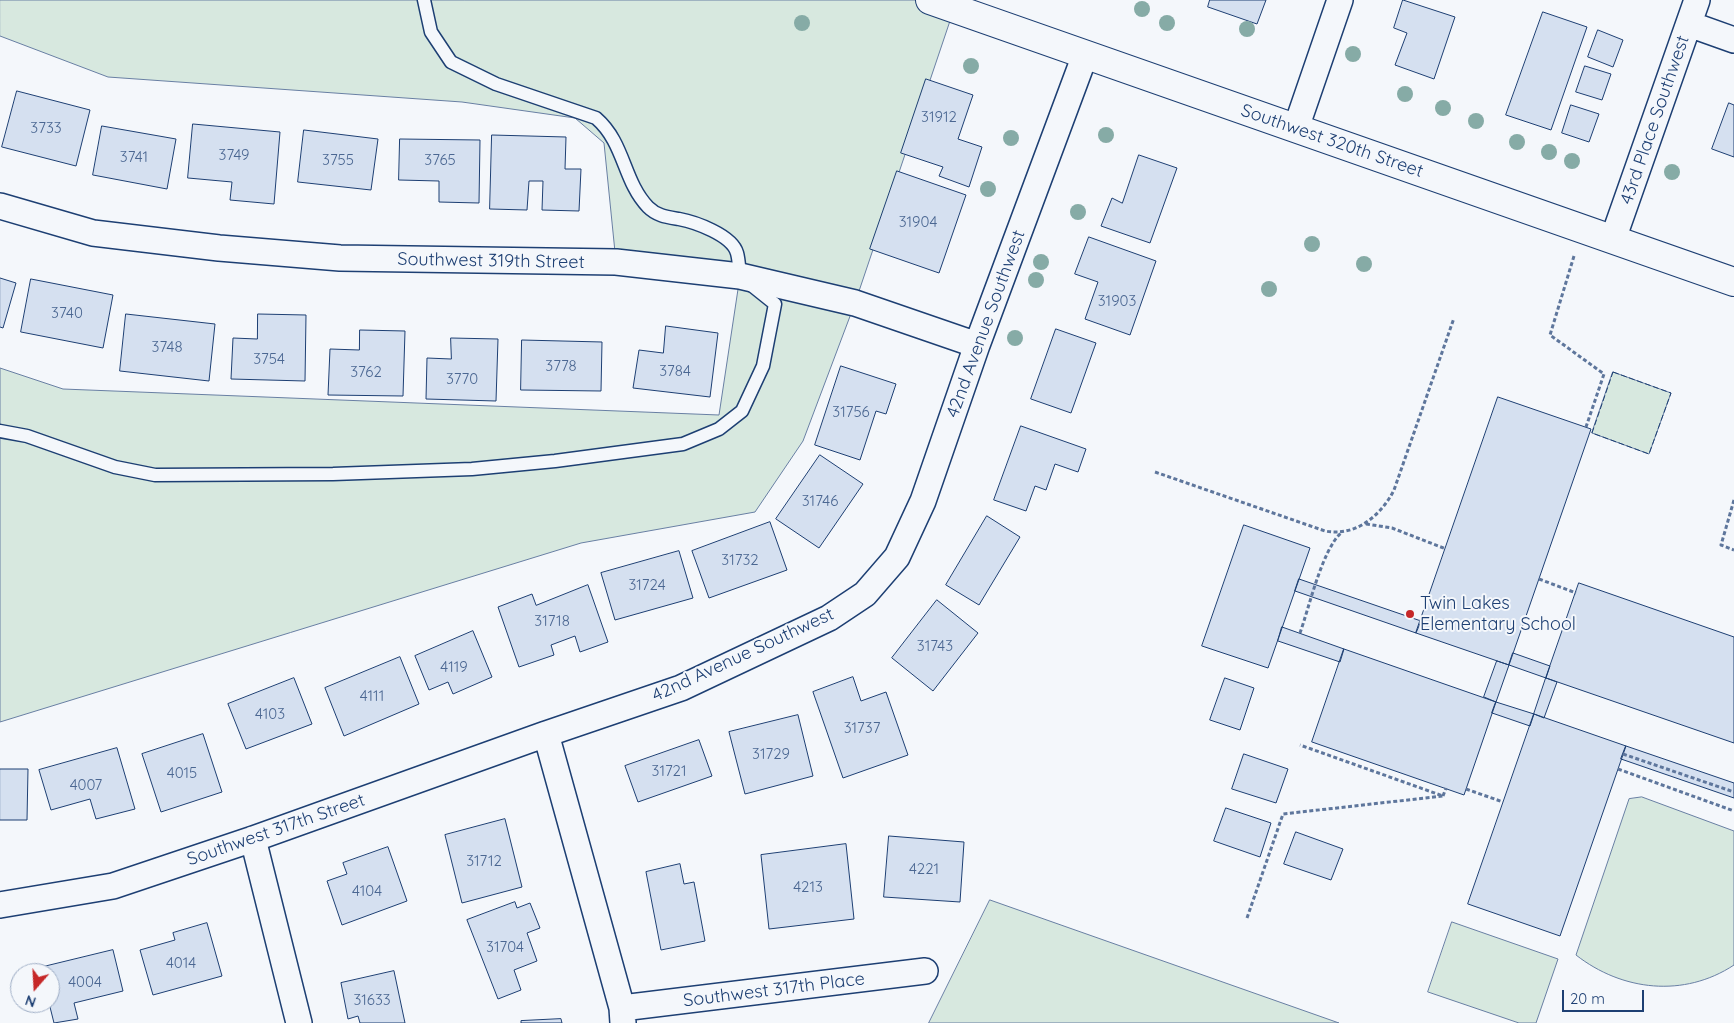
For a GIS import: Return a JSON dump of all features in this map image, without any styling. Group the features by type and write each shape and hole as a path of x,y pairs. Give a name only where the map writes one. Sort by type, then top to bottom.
{"main road":[{"name":"Southwest 320th Street","path":"930,0 1734,282"}],"street":[{"path":"1296,128 1340,0"},
{"name":"43rd Place Southwest","path":"1613,239 1697,0"},
{"path":"1689,24 1734,40"},
{"name":"42nd Avenue Southwest","path":"546,734 681,688 829,618 865,594 897,558 923,501 977,345 1085,55"},
{"name":"Southwest 319th Street","path":"0,206 93,233 219,248 340,258 616,262 740,276 855,302 977,345"},
{"path":"546,734 622,1016"},
{"name":"Southwest 317th Street","path":"0,905 113,886 253,839 546,734"},
{"path":"253,839 299,1023"},
{"name":"Southwest 317th Place","path":"622,1016 925,971"}],"lane":[{"path":"0,430 27,436 115,468 155,474 315,474 472,469 555,461 683,444 719,429 742,411 763,366 775,304 740,276 737,251 727,241 704,226 664,217 648,207 633,185 612,135 596,118 496,84 451,62 431,32 424,0"}],"path":[{"path":"1582,229 1550,336 1604,374 1586,427"},
{"path":"1155,472 1324,531 1342,532 1372,520 1383,510 1394,490 1454,318"},
{"path":"1734,500 1721,545 1734,550"},
{"path":"1362,524 1392,528 1446,549"},
{"path":"1300,634 1326,557 1334,541 1342,532"},
{"path":"1539,579 1576,592"},
{"path":"1300,745 1442,796"},
{"path":"1623,754 1734,792"},
{"path":"1618,769 1734,811"},
{"path":"1442,796 1446,788"},
{"path":"1466,789 1503,802"},
{"path":"1247,918 1283,814 1442,796"}],"shaded area":[{"path":"0,0 930,0 954,9 855,303 803,441 755,512 581,543 0,722 0,368 63,389 719,415 740,276 616,262 604,143 575,118 462,102 108,77 0,36"},
{"path":"1613,372 1671,393 1649,454 1592,433"},
{"path":"1642,797 1734,831 1734,965 1715,976 1674,986 1633,983 1594,967 1576,955 1629,799"},
{"path":"990,900 1339,1023 929,1023"},
{"path":"1452,922 1558,959 1536,1023 1519,1023 1428,992"}],"building":[{"path":"1210,0 1266,0 1257,24 1208,7"},
{"path":"1403,0 1455,17 1434,79 1395,65 1407,33 1394,28"},
{"path":"1543,12 1587,27 1551,130 1506,115"},
{"path":"1598,30 1623,40 1613,67 1588,57"},
{"path":"1585,66 1611,74 1602,100 1576,92"},
{"path":"926,79 973,95 958,139 982,147 969,187 939,176 943,167 901,153"},
{"path":"17,91 90,110 76,166 2,147"},
{"path":"1729,103 1734,105 1734,157 1712,149"},
{"path":"1571,105 1599,114 1589,142 1562,133"},
{"path":"193,124 280,132 274,204 230,200 232,182 188,178"},
{"path":"102,126 176,139 167,189 93,175"},
{"path":"304,130 378,139 371,190 298,182"},
{"path":"492,135 566,137 565,169 581,169 579,211 542,210 543,181 529,181 527,210 490,209"},
{"path":"400,139 480,140 479,203 439,202 439,181 399,180"},
{"path":"1139,155 1177,168 1150,243 1101,226 1112,198 1122,203"},
{"path":"897,171 966,195 939,273 870,249"},
{"path":"1089,237 1156,261 1130,335 1085,319 1098,282 1075,274"},
{"path":"0,278 16,283 3,328 0,327"},
{"path":"31,279 113,295 103,348 21,332"},
{"path":"126,314 215,324 209,381 120,371"},
{"path":"258,314 306,315 305,381 231,379 233,338 257,339"},
{"path":"666,326 718,333 710,397 633,388 639,350 663,353"},
{"path":"1056,329 1096,343 1071,413 1031,399"},
{"path":"360,330 405,331 403,396 328,395 330,349 359,350"},
{"path":"451,338 498,339 496,401 426,399 427,358 451,359"},
{"path":"522,340 602,342 601,391 521,390"},
{"path":"841,366 896,384 886,414 876,411 860,460 815,445"},
{"path":"1498,397 1591,429 1509,665 1416,633"},
{"path":"1021,426 1086,449 1078,472 1055,464 1046,490 1035,486 1026,511 994,500"},
{"path":"820,455 863,484 819,548 776,519"},
{"path":"987,516 1020,537 979,605 946,585"},
{"path":"770,522 787,570 709,598 692,551"},
{"path":"1244,525 1310,548 1268,668 1202,646"},
{"path":"679,551 693,598 615,620 601,573"},
{"path":"1299,579 1421,621 1416,633 1295,591"},
{"path":"1579,583 1734,637 1734,743 1546,678"},
{"path":"588,585 608,642 580,652 575,636 551,645 554,655 519,667 498,607 532,594 536,605"},
{"path":"937,600 978,633 933,691 892,658"},
{"path":"1282,627 1344,649 1340,662 1278,641"},
{"path":"473,631 492,677 453,694 448,682 429,690 415,656"},
{"path":"1344,649 1496,702 1464,795 1312,742"},
{"path":"1513,653 1550,666 1546,678 1509,665"},
{"path":"400,657 419,704 344,736 325,688"},
{"path":"1497,661 1509,665 1496,702 1484,697"},
{"path":"853,677 861,701 886,692 908,755 843,778 813,692"},
{"path":"294,678 312,724 246,749 228,704"},
{"path":"1225,678 1254,688 1240,730 1210,720"},
{"path":"1546,678 1557,682 1544,718 1534,714"},
{"path":"1496,702 1534,714 1530,726 1492,713"},
{"path":"1534,714 1626,746 1560,936 1468,904"},
{"path":"798,715 813,776 745,794 729,732"},
{"path":"203,734 222,792 161,812 142,754"},
{"path":"699,740 712,776 638,802 625,766"},
{"path":"1626,746 1734,783 1734,798 1621,759"},
{"path":"117,748 135,809 96,819 90,799 51,810 39,770"},
{"path":"1244,754 1288,769 1276,803 1232,789"},
{"path":"0,769 28,769 27,820 0,820"},
{"path":"1226,808 1271,823 1260,857 1214,841"},
{"path":"505,819 522,887 462,903 445,835"},
{"path":"1296,832 1343,849 1331,880 1284,864"},
{"path":"889,836 964,842 960,902 884,897"},
{"path":"846,844 854,919 769,929 761,855"},
{"path":"388,847 407,901 342,925 327,881 347,874 343,863"},
{"path":"680,864 684,884 694,882 705,941 661,950 646,872"},
{"path":"515,902 517,908 530,903 540,928 527,933 537,961 514,970 521,990 498,999 467,920"},
{"path":"207,923 222,976 153,995 140,950 175,940 173,933"},
{"path":"113,950 123,991 74,1003 78,1019 54,1023 52,1013 60,1013 60,963"},
{"path":"394,971 405,1023 360,1023 358,1016 348,1019 341,983"},
{"path":"561,1019 562,1023 521,1023 521,1021"}],"fence":[{"path":"1613,372 1671,393 1649,454 1592,433 1613,372"}],"place":[{"name":"Twin Lakes Elementary School","path":"1410,614"}]}
